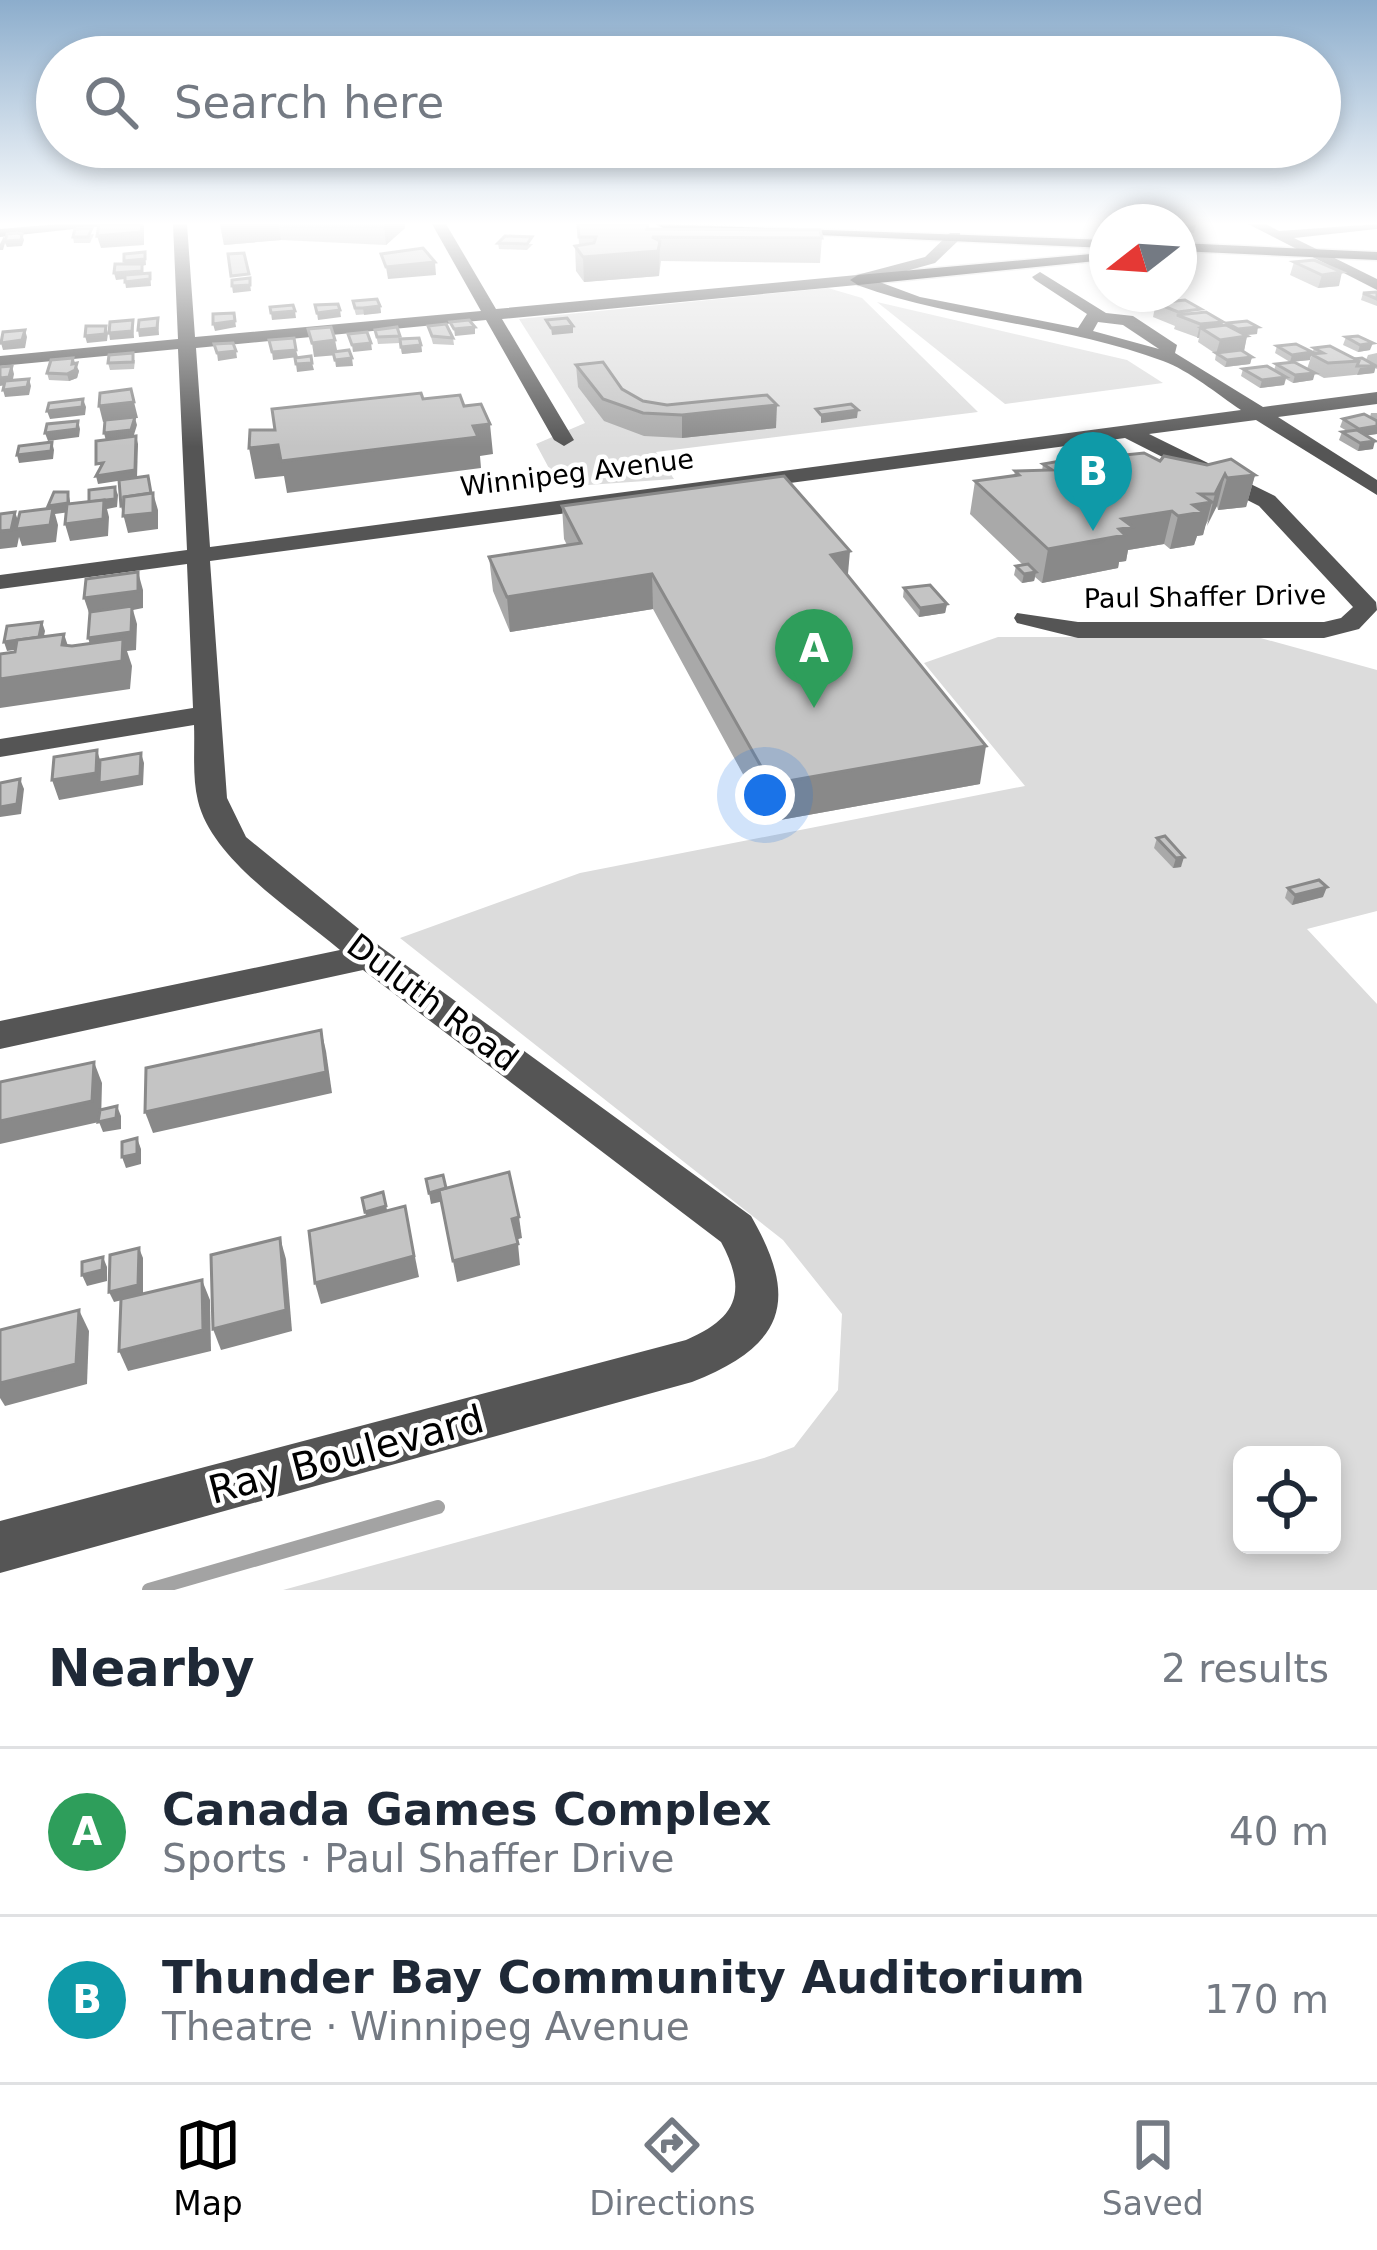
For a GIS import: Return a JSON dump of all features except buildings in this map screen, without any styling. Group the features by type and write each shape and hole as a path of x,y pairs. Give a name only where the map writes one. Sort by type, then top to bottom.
{"street":[{"name":"Duluth Road","path":"184,298 212,798 224,830 250,858 369,956 736,1229 755,1260 760,1297 738,1336 692,1360"},
{"path":"483,298 564,440"},
{"path":"0,361 662,298"},
{"path":"906,298 1083,334 1173,358 1377,489"},
{"path":"1073,298 1100,316 1126,320 1169,347 1176,354 1173,358"},
{"path":"1083,334 1086,323 1100,316"},
{"name":"Winnipeg Avenue","path":"0,582 1377,398"},
{"name":"Paul Shaffer Drive","path":"1026,618 1078,630 1324,630 1350,624 1366,607 1267,501 1130,432"},
{"path":"0,748 208,714"},
{"path":"0,1035 369,956"},
{"name":"Ray Boulevard","path":"0,1547 692,1360"}],"shaded area":[{"path":"726,298 862,298 978,412 656,452 674,479 559,487 536,444 585,423 519,319"},
{"path":"877,302 1127,360 1163,383 1005,404"},
{"path":"998,637 1257,637 1377,670 1377,911 1307,929 1377,1004 1377,1590 283,1590 764,1458 794,1447 838,1390 842,1314 783,1240 400,938 580,873 1025,786 924,663"}],"waterway":[{"path":"149,1590 438,1507"}],"place":[{"name":"Thunder Bay Community Auditorium","path":"1093,531"},
{"name":"Canada Games Complex","path":"814,708"}]}
